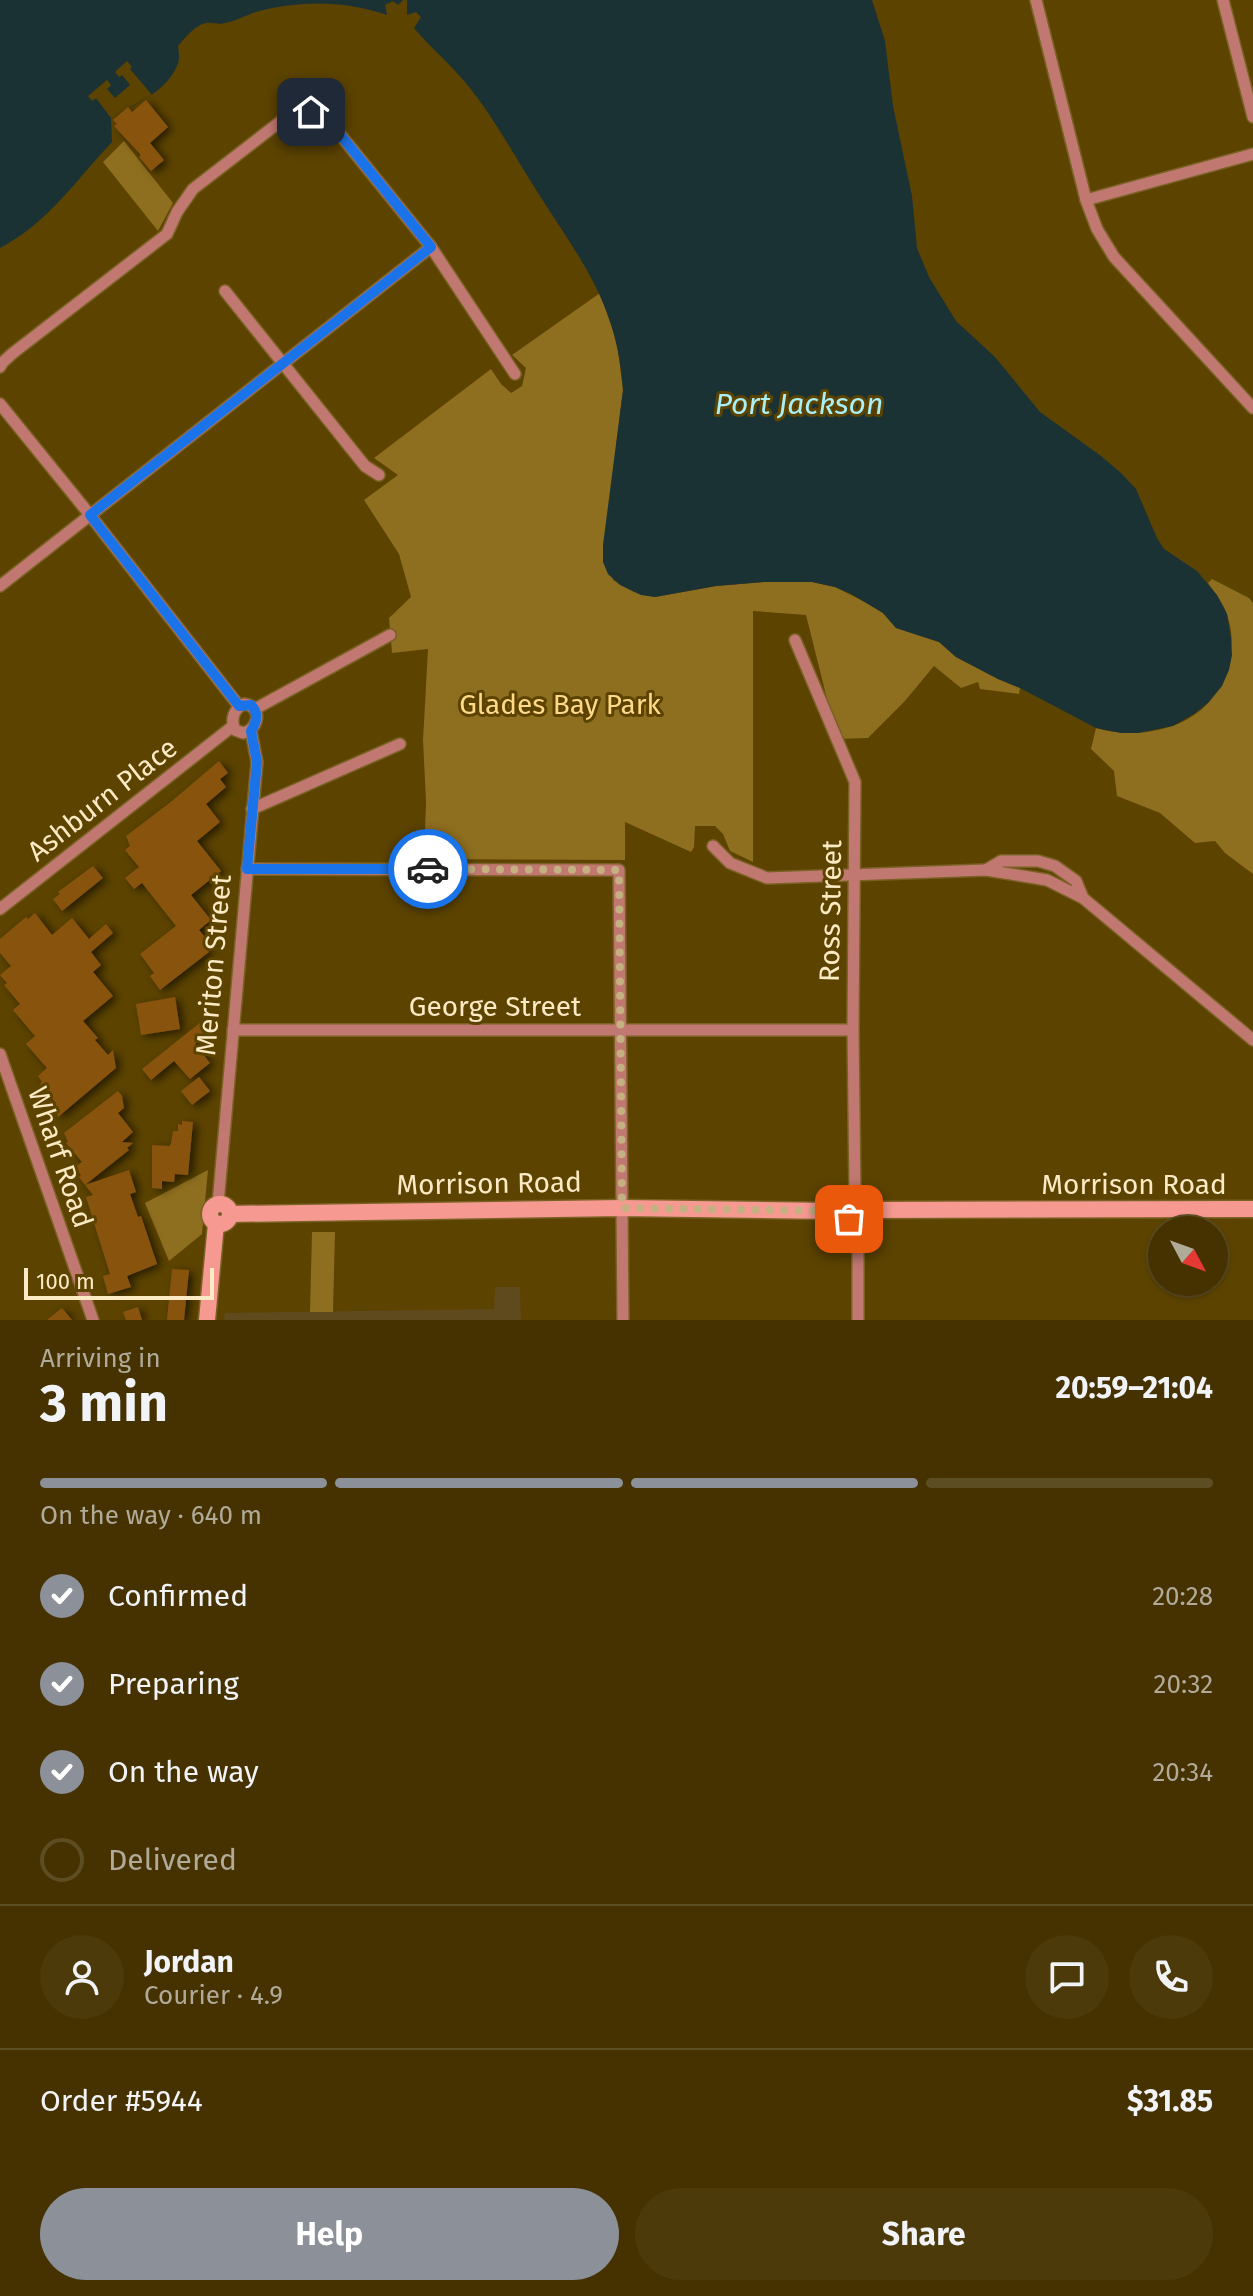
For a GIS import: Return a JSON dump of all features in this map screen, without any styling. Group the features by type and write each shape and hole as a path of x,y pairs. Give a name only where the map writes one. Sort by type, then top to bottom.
{"street":[{"path":"1036,0 1086,200 1097,229 1114,257 1253,408"},
{"path":"1223,0 1253,117"},
{"path":"0,367 13,353 167,234 193,189 285,118 300,112 311,112 334,127 431,247 515,374"},
{"path":"1086,200 1253,154"},
{"path":"0,586 431,247"},
{"path":"225,291 365,466 379,475"},
{"path":"0,404 239,706"},
{"path":"255,709 390,635"},
{"name":"Ross Street","path":"795,640 855,782 855,1195"},
{"path":"251,705 255,709 257,715 251,731 238,732 233,726 239,706 251,705"},
{"name":"Ashburn Place","path":"0,909 233,726"},
{"name":"Meriton Street","path":"207,1320 222,1214 233,1030 257,762 251,731"},
{"path":"252,809 400,744"},
{"path":"713,846 730,863 767,878 986,870 1047,880 1083,898 1253,1040"},
{"path":"986,870 1001,861 1038,861 1055,866 1076,881 1083,898"},
{"path":"247,869 619,870 623,1320"},
{"name":"George Street","path":"233,1030 853,1030"},
{"name":"Wharf Road","path":"0,1054 93,1320"},
{"path":"855,1195 867,1200 871,1210 858,1223 849,1219 843,1208 847,1199 855,1195"},
{"name":"Morrison Road","path":"222,1214 622,1208 833,1211 843,1208"},
{"name":"Morrison Road","path":"871,1210 1253,1209"},
{"path":"858,1223 858,1320"}],"shaded area":[{"path":"495,1287 520,1287 521,1320 224,1320 225,1313 494,1309"}],"green space":[{"path":"124,141 173,203 158,231 103,162"},
{"name":"Glades Bay Park","path":"600,293 617,342 623,390 609,505 613,580 634,592 655,597 716,586 764,582 812,582 835,587 883,613 896,628 939,642 956,657 1020,688 1019,694 980,689 978,682 961,688 934,666 868,738 837,739 806,615 753,611 753,862 730,851 723,834 715,826 695,826 691,852 625,822 625,860 424,859 426,802 423,740 428,649 392,653 389,618 411,597 399,554 364,500 398,475 374,458 491,369 511,393 522,386 526,368 512,355"},
{"path":"1212,579 1253,603 1253,874 1225,853 1215,841 1195,843 1160,813 1117,796 1114,771 1091,749 1096,728 1140,733 1171,727 1197,713 1210,700 1228,660 1232,639 1226,611 1208,583"},
{"path":"208,1170 202,1234 169,1261 145,1203"},
{"path":"312,1232 335,1232 333,1312 310,1312"}],"water":[{"path":"0,0 403,0 398,5 393,1 385,5 387,15 356,7 308,4 275,7 229,22 198,26 178,46 178,64 165,83 148,97 111,118 112,142 47,213 0,248"},
{"name":"Port Jackson","path":"407,0 872,0 885,41 893,106 912,196 917,248 929,277 956,321 995,357 1040,412 1101,456 1136,489 1164,549 1197,571 1217,595 1227,614 1232,655 1222,686 1209,702 1173,726 1121,733 1096,728 956,657 939,642 896,628 883,613 835,587 812,582 764,582 716,586 655,597 641,595 620,585 608,574 603,562 623,390 613,330 604,305 580,258 484,106 414,28 421,17 416,12 407,15"}],"pier":[{"path":"127,61 152,95 111,118 96,98 92,101 88,96 107,80 111,85 107,89 115,98 130,85 115,72"}],"building":[{"path":"146,100 168,127 150,143 164,160 151,171 139,157 141,155 114,126 117,124 113,120 128,107 132,112"},
{"path":"219,761 228,773 220,779 226,787 206,804 220,822 197,841 221,871 191,895 211,920 199,930 209,942 204,946 209,952 160,990 150,976 154,973 140,954 176,926 142,883 134,889 125,878 139,867 125,850 130,846 126,836"},
{"path":"93,866 103,878 62,911 53,899"},
{"path":"35,913 52,935 72,918 89,939 106,924 113,933 91,952 101,965 93,972 113,996 83,1021 108,1055 113,1050 116,1068 58,1117 56,1103 40,1084 42,1082 38,1076 47,1068 26,1044 35,1036 13,1010 20,1004 0,975 11,966 0,953 0,939"},
{"path":"175,997 180,1029 141,1035 136,1004"},
{"path":"201,1022 206,1028 206,1036 195,1044 210,1063 190,1079 174,1061 151,1080 142,1069"},
{"path":"199,1077 210,1091 192,1105 181,1091"},
{"path":"118,1091 124,1108 118,1113 133,1132 122,1142 133,1143 127,1148 129,1150 85,1185 76,1166 82,1162 66,1143 64,1133"},
{"path":"182,1121 193,1122 188,1175 175,1174 174,1182 162,1181 162,1189 152,1188 152,1145 169,1146 173,1131 178,1131 178,1124 182,1125"},
{"path":"129,1170 136,1192 130,1194 157,1264 127,1276 131,1287 108,1294 103,1276 110,1274 86,1197 93,1195 85,1185"},
{"path":"172,1269 189,1270 184,1320 167,1320"},
{"path":"138,1307 142,1320 126,1320 123,1312"},
{"path":"62,1308 72,1320 47,1320"}],"way so far":[{"path":"428,869 619,870 622,1208 833,1211 843,1208 849,1219"}],"route":[{"path":"311,112 334,127 431,247 90,515 239,706 251,705 255,709 257,715 251,731 257,762 247,869 428,869"}]}
